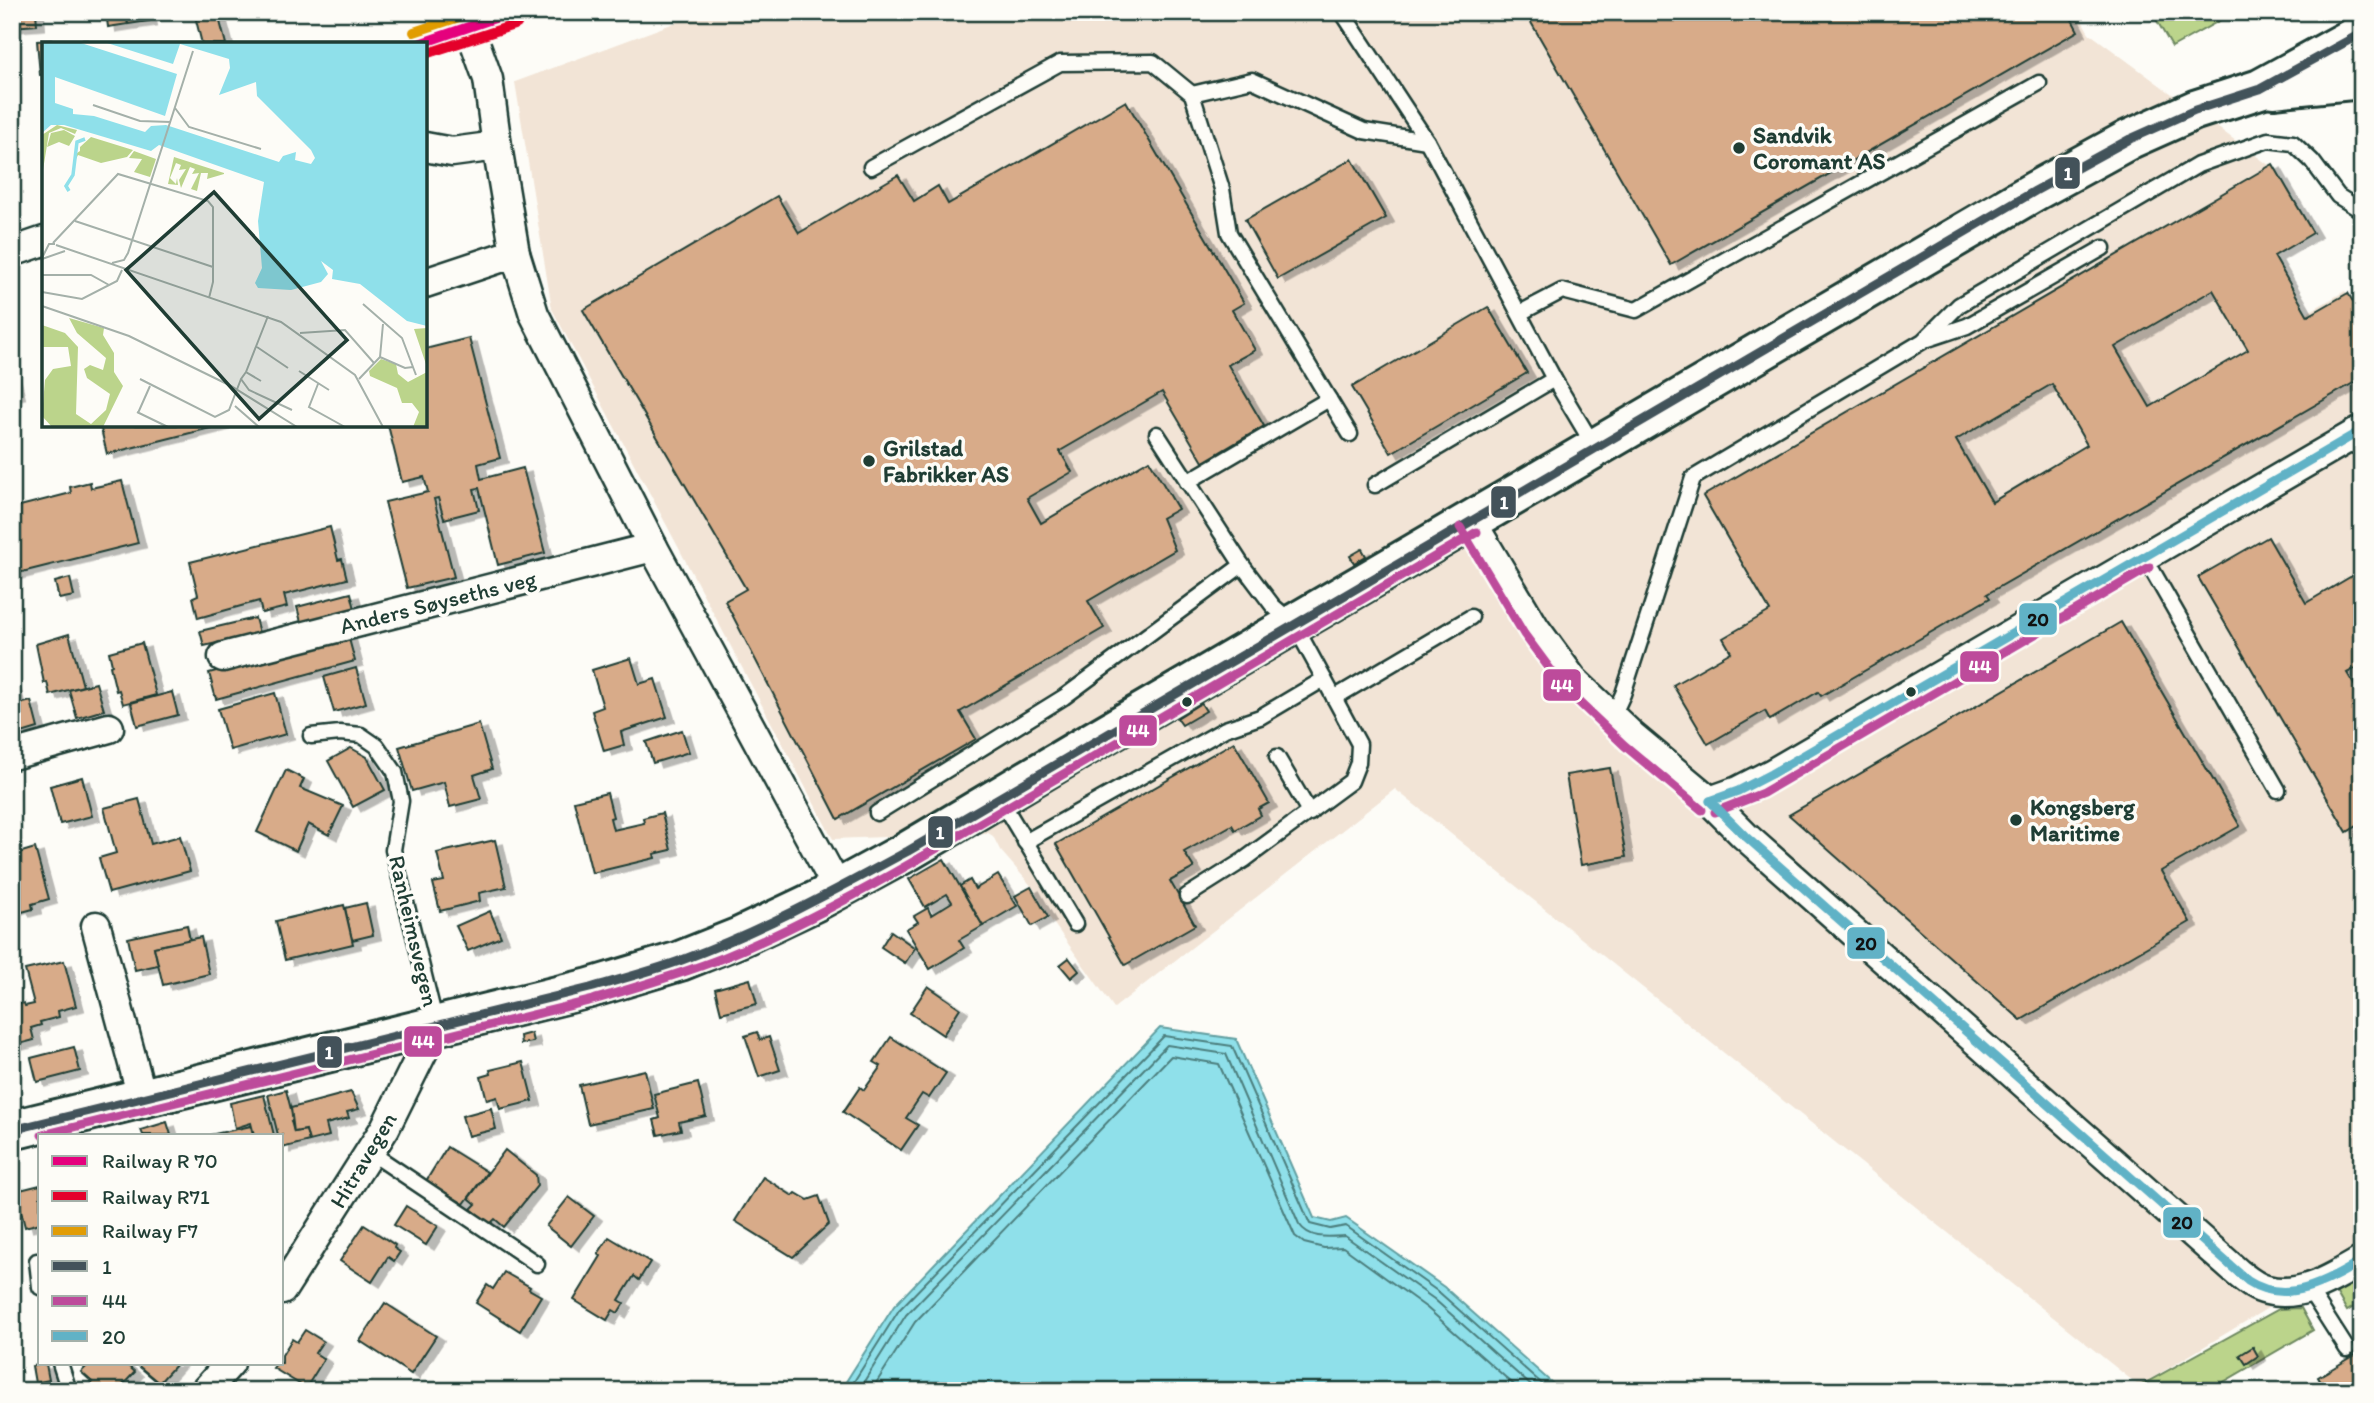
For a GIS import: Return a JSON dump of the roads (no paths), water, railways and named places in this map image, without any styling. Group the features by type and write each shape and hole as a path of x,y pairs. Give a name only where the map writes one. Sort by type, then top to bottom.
{"street":[{"path":"464,12 488,79 515,253 534,314 653,547 838,889"},
{"name":"Ranheimsvegen","path":"12,1130 590,988 680,961 740,937 838,889 1000,798 1073,752 2023,198 2130,139 2194,110 2260,89 2362,33"},
{"name":"Ranheimsvegen","path":"2260,89 2362,79"},
{"path":"427,146 452,152 497,146"},
{"path":"12,252 42,242"},
{"path":"427,282 515,253"},
{"path":"1710,801 1771,775 2362,430"},
{"path":"1471,521 1535,628 1573,680 1632,736 1710,801 1745,836 2238,1273 2255,1285 2270,1291 2291,1291 2324,1282 2362,1261"},
{"name":"Anders Søyseths veg","path":"223,657 653,547"},
{"path":"12,755 109,728"},
{"path":"96,926 142,1097"},
{"name":"Hitravegen","path":"284,1287 385,1128 436,1025"},
{"path":"205,1391 229,1364"}],"lane":[{"path":"1342,12 1427,141 1554,379 1596,449"},
{"path":"871,167 1059,63 1153,62 1192,94 1222,189 1229,233 1350,434"},
{"path":"1192,94 1252,80 1364,131 1427,141"},
{"path":"1520,313 1562,291 1636,310 2039,83"},
{"path":"1923,341 1959,304 2198,165 2268,140 2293,143 2312,161 2338,196 2362,211"},
{"path":"1613,716 1623,694 1693,478 1923,341 1967,326 2103,248"},
{"path":"1375,485 1554,379"},
{"path":"1187,482 1329,399"},
{"path":"1157,434 1242,565 1273,606 1294,624 1359,744 1358,763 1351,780 1244,860 1187,896"},
{"path":"2144,556 2278,790"},
{"path":"877,813 1064,697 1242,565"},
{"path":"1334,698 1471,617"},
{"path":"1025,842 1225,729 1260,717 1324,678"},
{"name":"Ranheimsvegen","path":"311,736 340,733 361,735 377,746 395,772 401,801 393,850 436,1025"},
{"path":"1277,757 1310,813"},
{"path":"1000,798 1075,924"},
{"path":"370,1152 537,1264"},
{"path":"37,1261 38,1270"},
{"path":"2308,1288 2347,1349"},
{"path":"60,1364 69,1391"}],"water":[{"path":"1160,1028 1236,1039 1314,1218 1331,1222 1346,1218 1444,1287 1561,1391 840,1391 894,1306"}],"rail line":[{"name":"F7","path":"414,32 474,12"},
{"name":"R71","path":"427,53 517,24"}],"place":[{"name":"Sandvik Coromant AS","path":"1739,148"},
{"name":"Grilstad Fabrikker AS","path":"869,461"},
{"name":"Kongsberg Maritime","path":"2016,820"}]}
